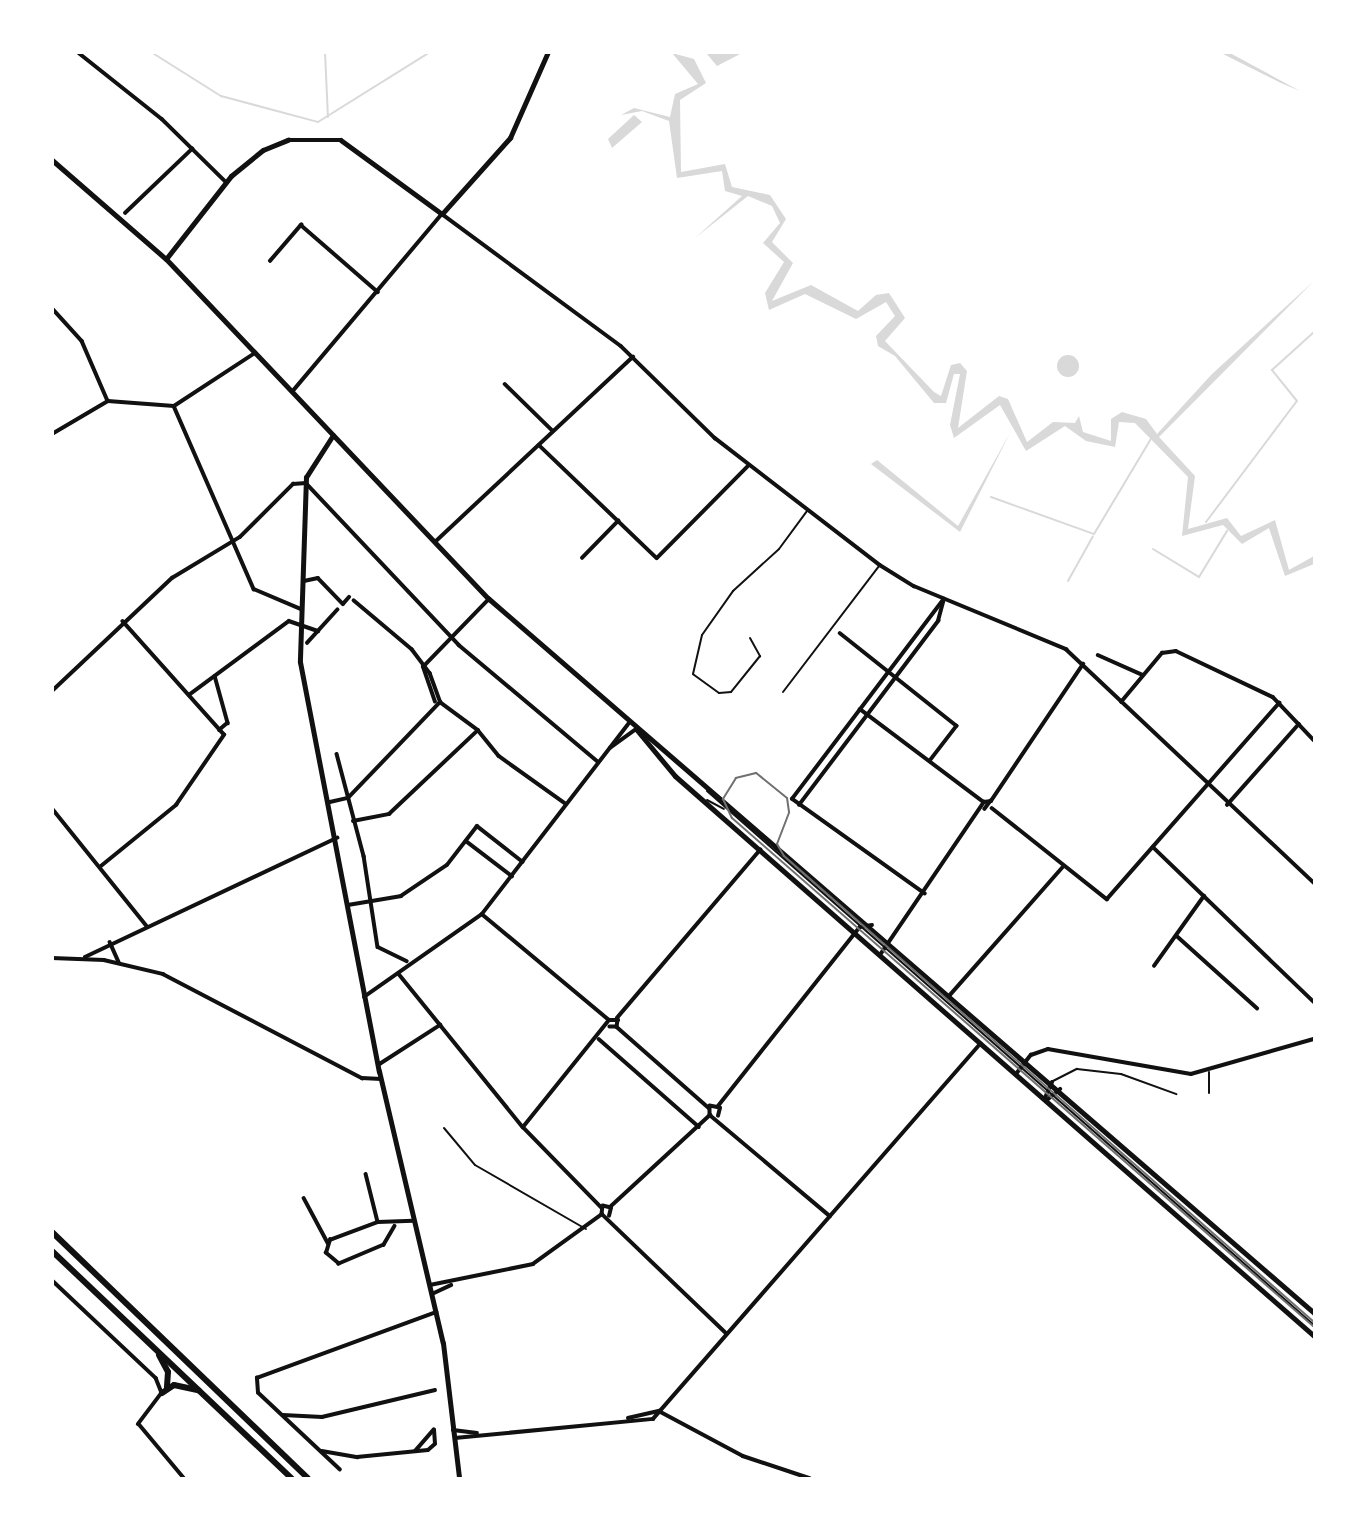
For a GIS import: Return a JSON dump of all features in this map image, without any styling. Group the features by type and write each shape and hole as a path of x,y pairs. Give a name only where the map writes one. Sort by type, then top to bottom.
{"main road":[{"path":"52,160 166,259 489,599 628,723 872,925 1314,1313"},
{"path":"333,435 306,483 300,662 337,838 381,1080 436,1312 459,1479"},
{"path":"636,729 676,776 697,795 1314,1336"},
{"path":"676,776 682,768"},
{"path":"52,1232 309,1479"},
{"path":"52,1251 291,1479"},
{"path":"155,1348 169,1371 165,1390 200,1390"}],"street":[{"path":"292,391 510,138 548,52"},
{"path":"79,53 192,149 226,182"},
{"path":"166,259 226,182 276,144 326,136 349,145 633,358 748,466 880,565 944,599 1056,643 1083,664 1206,786 1314,883"},
{"path":"125,214 192,149"},
{"path":"270,261 301,225 378,292"},
{"path":"52,308 82,341 108,401"},
{"path":"52,434 108,401 174,406 255,353"},
{"path":"435,543 633,358"},
{"path":"505,384 554,431"},
{"path":"174,406 254,589 303,610"},
{"path":"539,445 657,558 748,466"},
{"path":"52,691 123,622 180,572 233,542 293,484 306,483 453,636 597,761"},
{"path":"582,558 618,521"},
{"path":"304,581 318,578 343,604 349,597"},
{"path":"423,667 489,599"},
{"path":"925,894 792,799 944,599"},
{"path":"799,805 938,621 944,599"},
{"path":"354,601 423,667 438,702 478,730 499,756 566,804"},
{"path":"307,643 337,610"},
{"path":"190,695 289,621 302,622 318,631"},
{"path":"101,866 176,805 224,735 123,622"},
{"path":"840,633 957,726 930,761"},
{"path":"1121,702 1162,653 1176,651 1279,703 1314,740"},
{"path":"1098,655 1143,675"},
{"path":"1083,664 991,801 992,808 1104,900 1279,703"},
{"path":"423,667 438,702"},
{"path":"215,676 228,723 220,730"},
{"path":"330,802 348,798 438,702"},
{"path":"860,709 984,802 985,809 880,955"},
{"path":"364,997 482,914 628,723"},
{"path":"1227,805 1299,723"},
{"path":"608,748 636,729"},
{"path":"352,821 389,814 478,730"},
{"path":"337,754 372,901 378,947 407,961"},
{"path":"984,802 991,801"},
{"path":"52,808 147,926"},
{"path":"985,809 992,808"},
{"path":"348,905 401,896 447,865 477,826 523,862"},
{"path":"84,958 110,943 337,838"},
{"path":"466,841 512,876"},
{"path":"1153,847 1314,1002"},
{"path":"609,1020 617,1018 760,850"},
{"path":"950,995 1063,867"},
{"path":"1154,966 1204,896"},
{"path":"482,914 609,1020 610,1027"},
{"path":"718,1116 718,1106 861,926 872,925"},
{"path":"1177,936 1257,1008"},
{"path":"110,943 119,962"},
{"path":"52,958 119,962 178,981 362,1077 381,1080"},
{"path":"399,974 523,1127 602,1208 602,1214 586,1229 533,1264 451,1284 430,1285"},
{"path":"617,1018 617,1027"},
{"path":"378,1065 440,1025"},
{"path":"523,1127 610,1027 617,1027 709,1108 710,1115"},
{"path":"599,1039 699,1127"},
{"path":"1015,1074 1027,1061 1053,1049 1177,1073 1209,1072 1314,1040"},
{"path":"658,1413 981,1044"},
{"path":"1045,1100 1047,1089 1052,1082"},
{"path":"1045,1100 1060,1089"},
{"path":"709,1108 718,1106"},
{"path":"710,1115 718,1116 830,1216"},
{"path":"602,1208 610,1207 710,1115"},
{"path":"366,1174 377,1222"},
{"path":"304,1198 328,1243 329,1258 339,1264 384,1245 395,1226"},
{"path":"609,1216 610,1207"},
{"path":"602,1214 609,1216 727,1334"},
{"path":"328,1243 377,1222 395,1226 415,1220"},
{"path":"52,1280 156,1378 165,1390 139,1424 184,1479"},
{"path":"432,1294 451,1284"},
{"path":"340,1470 256,1390 261,1375 436,1312"},
{"path":"281,1415 322,1417 435,1390"},
{"path":"453,1438 658,1413 743,1456 809,1479"},
{"path":"320,1451 357,1457 416,1451 435,1444 434,1430 418,1441 416,1451"},
{"path":"453,1430 479,1433"}],"lane":[{"path":"750,638 760,656 731,692 719,693 693,674 702,635 733,591 779,549 807,511"},
{"path":"783,692 880,565"},
{"path":"696,780 1314,1325"},
{"path":"697,795 728,811"},
{"path":"1052,1082 1071,1069 1118,1074 1127,1081 1176,1094"},
{"path":"1209,1072 1209,1093"},
{"path":"444,1128 475,1165 586,1229"}],"shaded area":[{"path":"672,53 694,59 706,83 680,100 681,172 725,164 732,187 770,195 786,219 772,242 793,263 772,301 811,285 858,311 876,295 889,293 905,318 885,341 934,392 941,396 951,365 960,363 967,371 958,428 999,396 1008,399 1027,442 1053,422 1075,423 1079,416 1083,432 1111,441 1111,419 1122,412 1146,419 1157,434 1212,374 1314,281 1159,437 1195,476 1188,529 1227,518 1241,536 1275,520 1289,570 1314,556 1314,564 1285,576 1269,528 1242,544 1223,525 1182,536 1188,477 1135,423 1119,422 1115,447 1086,441 1065,426 1026,451 1000,405 954,438 950,425 960,374 954,374 946,403 934,403 895,356 878,346 876,336 895,316 886,302 856,319 805,294 769,310 765,293 784,262 763,243 780,223 772,206 748,196 695,238 742,196 725,191 722,171 677,178 669,121 642,111 621,115 634,108 670,117 675,94 698,84"},
{"path":"706,53 742,53 717,66"},
{"path":"1221,53 1230,53 1300,91 1281,83"},
{"path":"634,115 642,122 612,148 608,139"},
{"path":"1068,355 1076,358 1079,366 1076,374 1068,377 1060,374 1057,366 1060,358"},
{"path":"1010,433 960,532 871,464 877,460 958,526"}],"waterway":[{"path":"151,52 221,96 318,122 430,52"},
{"path":"325,52 328,117"},
{"path":"1206,522 1297,401 1272,370 1314,332"},
{"path":"991,497 1094,534 1152,437"},
{"path":"1153,549 1199,577 1227,531"},
{"path":"1068,581 1093,536"}],"tram line":[{"path":"1314,1322 784,856 777,844 789,812 787,798 756,773 736,778 723,799 732,818 1314,1327"}]}
